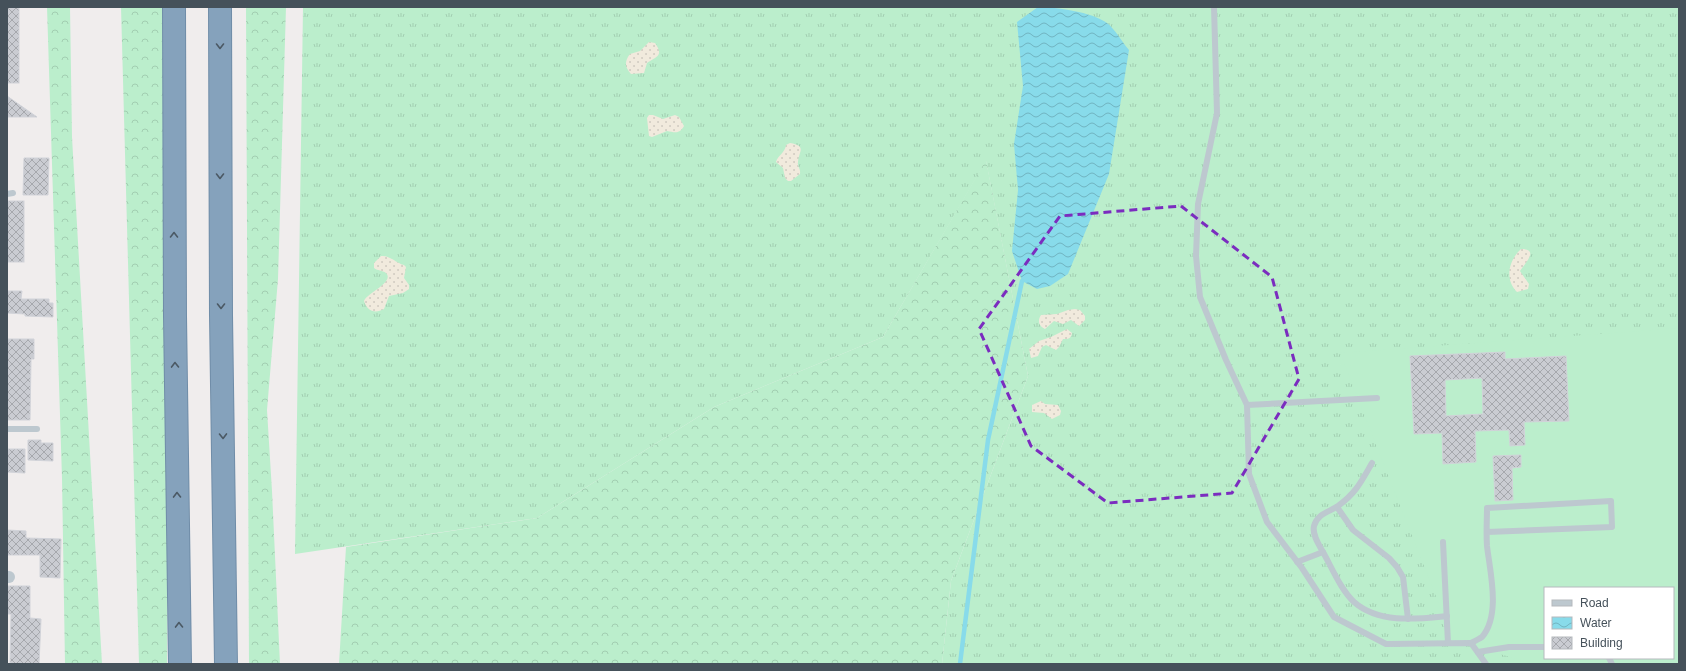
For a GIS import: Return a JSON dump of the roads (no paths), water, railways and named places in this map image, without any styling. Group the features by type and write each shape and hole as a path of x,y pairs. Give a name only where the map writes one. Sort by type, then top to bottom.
{"highway":[{"path":"174,7 175,316 180,664"},
{"path":"220,7 221,315 226,664"}],"lane":[{"path":"1214,7 1217,114 1198,204 1196,256 1200,297 1226,360 1247,405 1249,474 1267,522 1297,562 1334,617 1386,644 1472,643 1481,638 1488,626 1492,611 1493,591 1487,532 1487,508 1611,501 1612,527 1487,532"},
{"path":"1247,405 1377,398"},
{"path":"7,429 37,429"},
{"path":"1372,463 1358,489 1337,507 1322,514 1314,526 1316,538 1339,581 1354,602 1376,614 1408,619 1447,616"},
{"path":"1337,507 1353,530 1389,558 1397,567 1403,577 1408,619"},
{"path":"1443,542 1448,643"},
{"path":"1297,562 1323,552"},
{"path":"1472,643 1486,664"},
{"path":"1478,652 1509,647 1544,647"}],"water":[{"path":"1038,7 1074,11 1100,19 1113,29 1129,50 1109,174 1068,274 1050,286 1037,289 1022,281 1012,251 1018,190 1014,144 1023,86 1017,22"}],"waterway":[{"path":"960,664 988,440 1022,281"}]}
